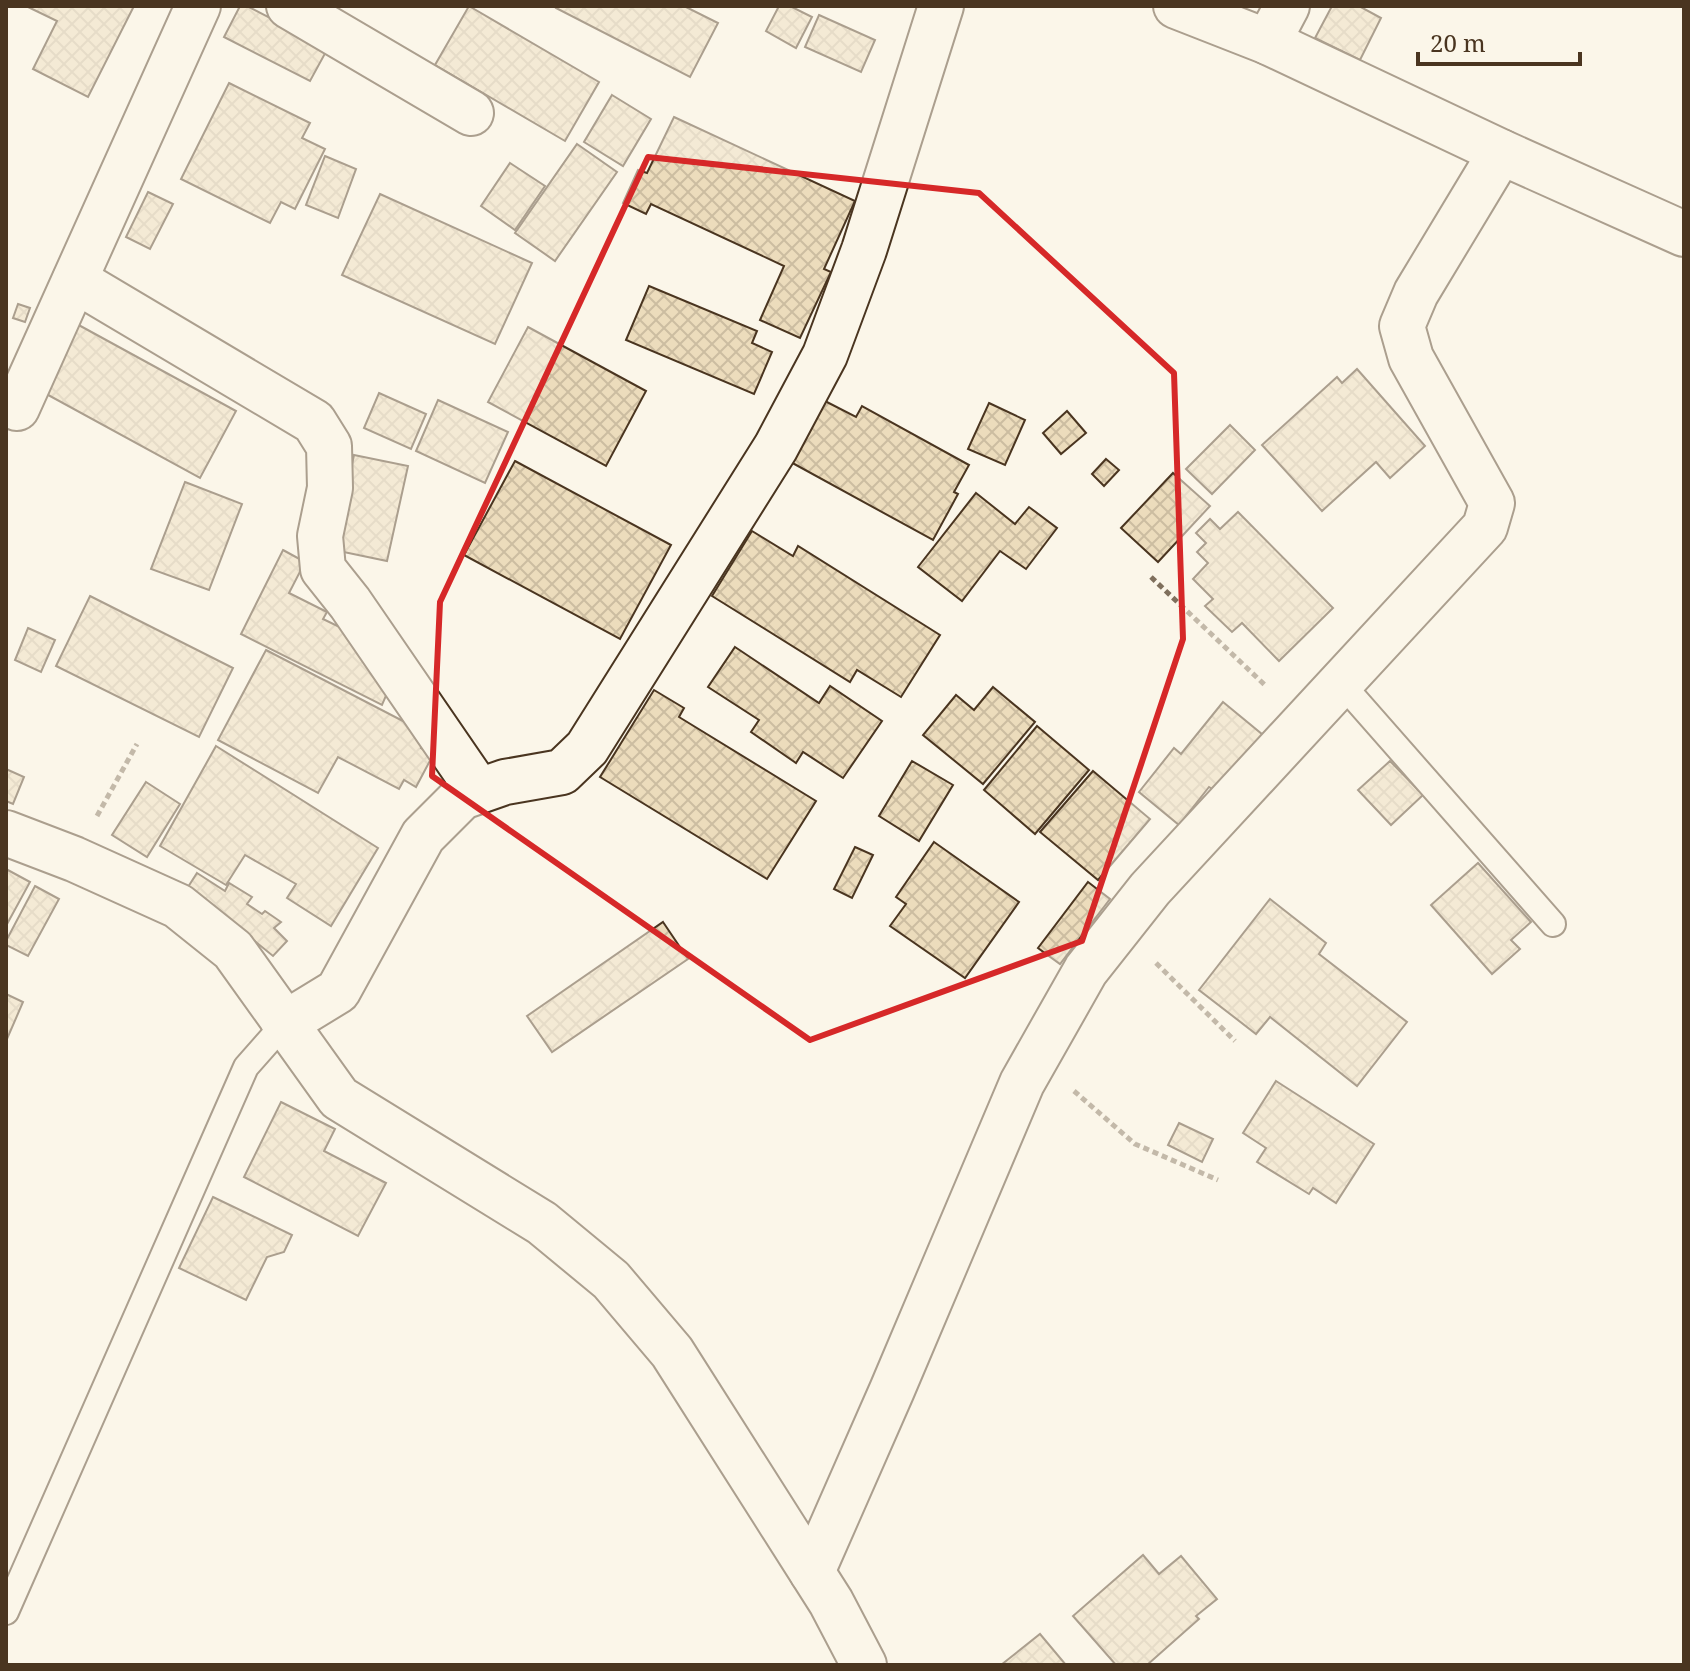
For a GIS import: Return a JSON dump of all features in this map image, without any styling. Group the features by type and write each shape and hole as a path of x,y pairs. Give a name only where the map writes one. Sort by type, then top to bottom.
{"street":[{"path":"17,408 198,6"},
{"path":"289,6 471,113"},
{"path":"284,1024 338,991 423,836 462,797 505,782 562,772 587,748 776,447 825,355 864,250 941,6"},
{"path":"1176,6 1278,24 1501,152 1684,234"},
{"path":"812,1572 1022,1083 1086,970 1150,889 1485,527 1492,503 1411,358 1402,326 1416,293 1501,152"},
{"path":"75,280 314,422 329,446 330,488 320,536 323,569 350,603 479,791"},
{"path":"6,833 74,859 178,906 233,950 339,1098 542,1223 611,1280 672,1352 812,1572 864,1665"}],"lane":[{"path":"1342,684 1553,924"},
{"path":"6,1612 246,1067 284,1024"}],"path":[{"path":"1151,577 1306,723"},
{"path":"74,859 137,744"},
{"path":"1119,928 1235,1041"},
{"path":"1036,1057 1135,1144 1218,1180"}],"highlighted area":[{"path":"648,157 979,193 1174,373 1183,639 1082,941 810,1040 432,776 440,602"}],"building":[{"path":"26,6 134,6 88,97 33,69 57,21"},
{"path":"240,6 247,6 328,48 310,81 224,37"},
{"path":"469,6 599,82 565,141 435,65"},
{"path":"557,6 684,6 718,23 690,77"},
{"path":"779,6 790,6 812,17 796,48 766,31"},
{"path":"1332,6 1359,6 1381,18 1360,60 1315,38"},
{"path":"819,15 875,40 861,72 805,47"},
{"path":"229,83 310,123 302,138 325,149 295,209 281,202 270,223 181,179"},
{"path":"612,95 651,119 623,166 584,142"},
{"path":"674,117 855,201 824,269 831,272 800,338 760,320 784,266 651,204 646,214 623,203 638,170 647,173"},
{"path":"577,144 617,172 555,261 515,233"},
{"path":"325,156 356,169 338,218 306,205"},
{"path":"510,163 545,186 515,230 481,206"},
{"path":"148,192 173,204 150,249 126,237"},
{"path":"380,194 532,263 495,344 342,275"},
{"path":"649,286 757,331 752,343 772,352 754,394 626,340"},
{"path":"18,304 30,308 25,322 13,318"},
{"path":"75,323 236,411 200,478 39,390"},
{"path":"528,327 646,391 606,466 488,402"},
{"path":"1357,369 1425,446 1390,478 1376,462 1322,511 1262,445 1337,377 1342,383"},
{"path":"379,393 426,414 411,449 364,428"},
{"path":"821,399 856,417 862,406 969,465 954,492 958,494 933,540 787,460"},
{"path":"438,400 508,432 485,483 416,451"},
{"path":"989,403 1025,420 1005,465 968,449"},
{"path":"1067,411 1086,433 1061,454 1043,433"},
{"path":"1230,425 1255,450 1212,494 1186,469"},
{"path":"354,455 408,466 387,561 334,550"},
{"path":"1106,459 1119,470 1104,486 1092,474"},
{"path":"515,461 671,545 620,639 464,555"},
{"path":"1173,473 1210,506 1158,562 1121,528"},
{"path":"185,482 242,504 209,590 151,569"},
{"path":"976,493 1015,524 1029,507 1057,528 1026,569 1000,551 962,601 918,567"},
{"path":"1238,512 1333,608 1279,661 1242,623 1232,632 1205,606 1213,599 1193,579 1208,563 1197,552 1206,543 1196,533 1210,519 1220,529"},
{"path":"752,531 793,556 798,546 940,635 901,697 857,670 850,682 712,596"},
{"path":"283,550 305,562 289,593 327,612 323,619 350,632 391,684 382,705 241,634"},
{"path":"90,596 233,668 199,737 56,666"},
{"path":"28,628 55,640 41,672 15,660"},
{"path":"735,647 819,703 830,686 882,721 843,778 803,752 796,763 751,732 759,720 708,687"},
{"path":"266,650 428,734 421,748 433,755 416,787 404,780 399,789 338,757 318,793 218,740"},
{"path":"993,687 1035,722 983,784 923,735 956,695 974,710"},
{"path":"654,690 684,708 679,717 816,801 767,879 600,777"},
{"path":"1223,702 1263,735 1217,792 1209,787 1179,825 1139,792 1174,748 1181,754"},
{"path":"1037,726 1089,770 1035,834 984,790"},
{"path":"216,746 378,848 331,926 287,898 296,884 245,855 226,885 160,846"},
{"path":"912,761 953,785 919,841 879,816"},
{"path":"1390,761 1423,795 1391,825 1358,790"},
{"path":"6,769 24,777 13,804 6,801"},
{"path":"1093,771 1150,819 1098,880 1040,832"},
{"path":"146,782 180,804 147,857 112,835"},
{"path":"934,842 1019,902 965,978 890,926 906,904 896,897"},
{"path":"855,847 873,855 852,898 834,889"},
{"path":"1478,863 1531,922 1511,940 1520,949 1492,974 1431,905"},
{"path":"6,869 30,882 6,926"},
{"path":"197,873 225,891 229,883 252,897 247,904 281,922 274,928 287,941 273,956 188,887"},
{"path":"1088,882 1110,899 1060,964 1038,948"},
{"path":"35,886 59,899 28,956 6,945 6,941"},
{"path":"1270,899 1326,943 1319,954 1407,1022 1357,1086 1270,1017 1256,1034 1199,990"},
{"path":"663,922 688,959 552,1052 527,1016"},
{"path":"6,994 23,1002 7,1039 6,1039"},
{"path":"1276,1081 1374,1144 1336,1203 1313,1188 1309,1194 1257,1162 1266,1148 1243,1133"},
{"path":"281,1102 335,1129 324,1151 386,1183 358,1236 244,1177"},
{"path":"1179,1123 1213,1139 1202,1162 1168,1145"},
{"path":"213,1197 292,1235 284,1252 267,1257 246,1300 179,1268"},
{"path":"1143,1555 1159,1574 1181,1556 1217,1599 1147,1665 1116,1665 1073,1616"},
{"path":"1040,1634 1066,1665 1001,1665"}]}
